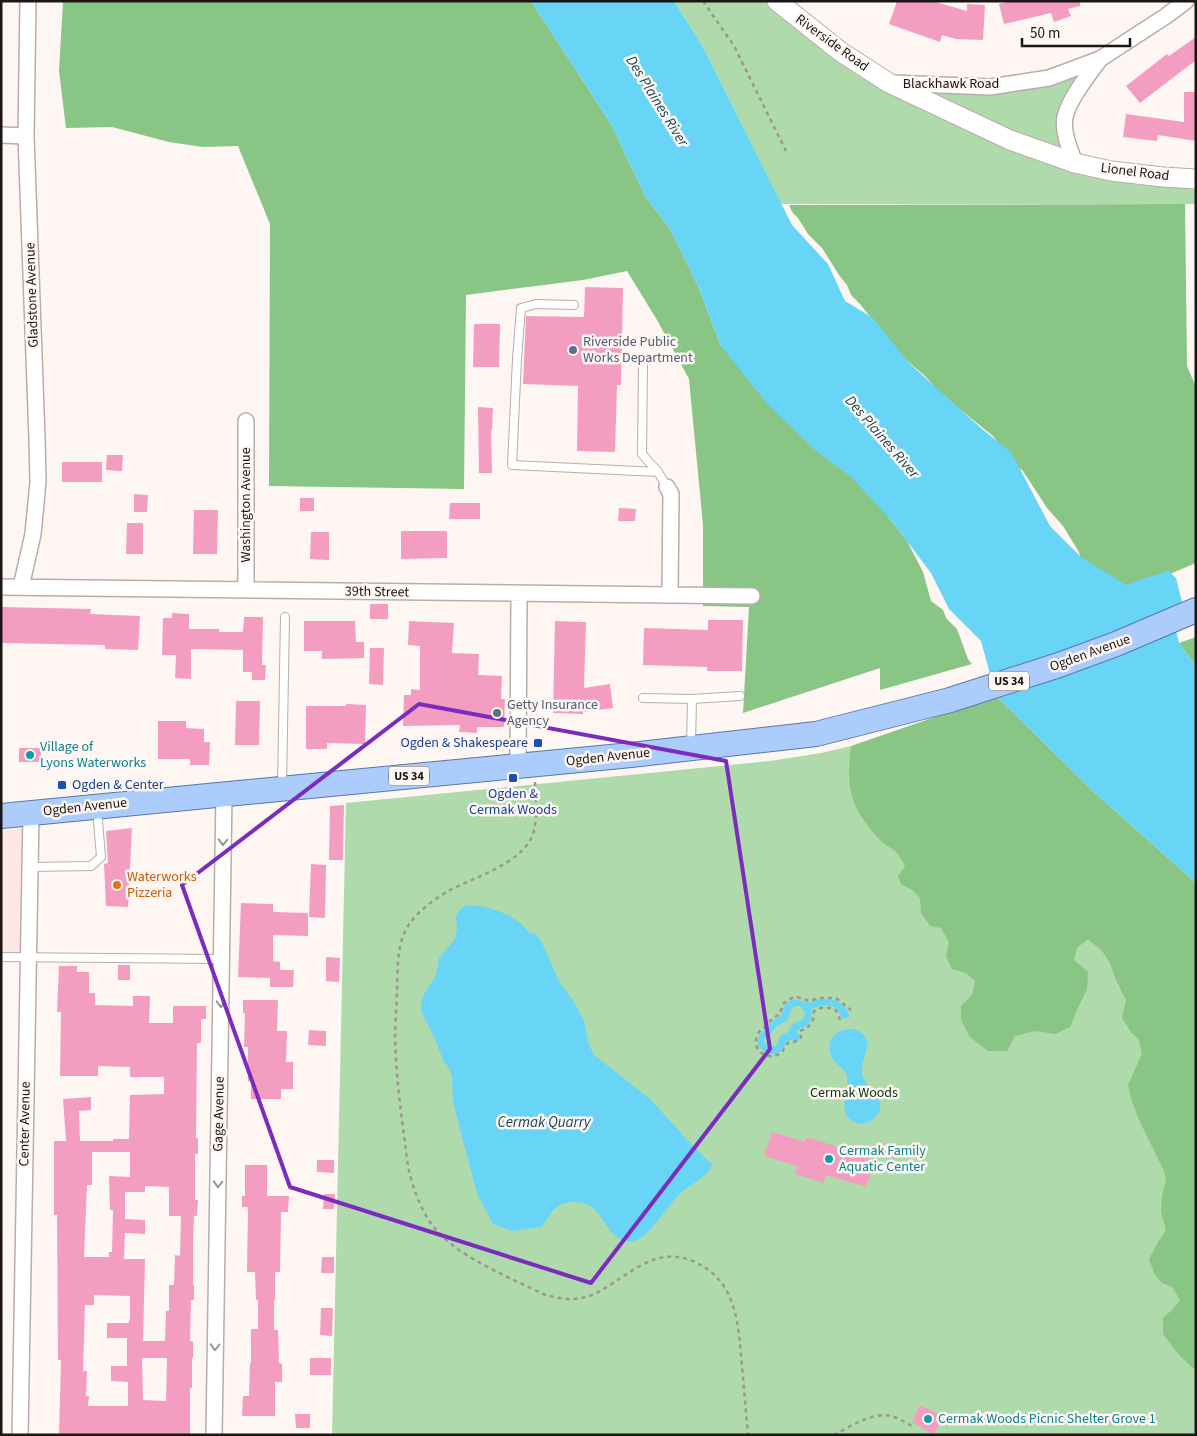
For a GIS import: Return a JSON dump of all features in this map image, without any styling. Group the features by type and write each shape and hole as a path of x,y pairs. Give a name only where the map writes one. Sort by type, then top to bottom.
{"main road":[{"name":"Ogden Avenue","path":"1,816 224,793 526,770 691,748 816,734 950,700 1059,665 1116,644 1196,610"}],"street":[{"name":"Gladstone Avenue","path":"21,587 33,534 38,482 26,136 28,1"},
{"name":"Riverside Road","path":"777,1 841,52 889,83 1010,140 1075,163"},
{"name":"Blackhawk Road","path":"889,83 990,86 1049,78 1100,59 1186,1"},
{"name":"Blackhawk Road","path":"1075,163 1066,141 1065,117 1076,94 1100,59"},
{"path":"1,135 26,136"},
{"name":"Lionel Road","path":"1075,163 1111,171 1196,179"},
{"name":"Washington Avenue","path":"246,421 246,590"},
{"path":"667,488 671,494 670,595"},
{"name":"39th Street","path":"1,587 752,596"},
{"path":"519,594 526,770"},
{"name":"Gage Avenue","path":"214,1435 224,793"},
{"name":"Center Avenue","path":"20,1435 30,813"}],"lane":[{"path":"574,305 536,304 521,308 516,359 512,465 658,472"},
{"path":"643,366 642,454 658,472 667,488"},
{"path":"282,788 285,617"},
{"path":"643,698 692,699 740,696"},
{"path":"691,748 692,699"},
{"path":"30,867 91,866 101,857 97,806"},
{"path":"1,957 221,959"}],"path":[{"path":"703,1 734,46 786,151"},
{"path":"526,770 536,806 535,825 532,836 525,846 506,862 450,890 417,914 409,924 399,948 395,1036 398,1091 408,1166 417,1195 425,1214 433,1226 455,1247 468,1256 543,1294 557,1298 568,1300 593,1295 641,1265 665,1256 679,1256 710,1271 720,1280 727,1291 734,1307 739,1328 748,1435"},
{"path":"840,1020 838,1013 834,1009 823,1008 814,1010 812,1023 808,1028 800,1031 801,1038 795,1042 789,1042 782,1053 773,1057 768,1056 764,1055 757,1048 756,1040 759,1032 770,1020 779,1015 784,1002 792,998 800,997 809,1001 820,998 836,998 851,1010"},
{"path":"834,1435 874,1417 893,1417 912,1426 914,1423"}],"highlighted area":[{"path":"419,704 726,761 770,1049 591,1283 290,1187 182,885"}],"shaded area":[{"path":"27,817 24,958 1,958 1,819"}],"green space":[{"path":"63,1 531,1 611,124 645,196 670,229 698,286 721,346 840,454 907,541 923,572 931,601 943,610 946,618 957,629 968,659 972,664 880,690 880,668 743,713 749,607 703,606 703,525 689,379 657,320 627,271 583,280 466,295 464,489 269,486 270,224 238,146 203,147 169,142 112,127 66,128 59,71"},
{"path":"674,1 764,1 857,75 891,93 1008,93 1077,75 1060,106 1056,122 1056,130 1067,168 1196,186 1196,204 781,204 703,47"},
{"path":"1185,204 1187,366 1196,387 1196,563 1122,594 1080,557 1079,552 1063,526 1047,508 1023,471 1013,463 993,436 941,394 925,376 905,359 851,295 847,285 822,248 808,234 789,205"},
{"path":"1196,637 1196,666 1179,643"},
{"path":"996,696 1094,792 1196,883 1196,1371 1180,1356 1163,1334 1163,1318 1180,1300 1172,1287 1162,1283 1155,1275 1149,1259 1166,1230 1161,1212 1162,1195 1166,1181 1164,1171 1131,1099 1128,1085 1142,1054 1139,1040 1122,1018 1126,1000 1110,963 1102,951 1088,939 1077,948 1074,960 1088,972 1087,989 1070,1027 1055,1034 1035,1031 1015,1036 1007,1051 988,1051 970,1037 961,1020 961,1006 972,995 975,981 966,973 952,969 946,956 949,942 941,928 930,926 921,913 920,898 912,890 901,884 898,876 905,866 895,851 883,843 871,829 852,798 849,775 851,746"},
{"name":"Cermak Woods","path":"851,746 1196,883 1196,1435 332,1435 346,803 770,761"}],"water":[{"name":"Des Plaines River","path":"531,1 674,1 703,47 792,225 828,264 845,301 873,318 909,363 982,429 1011,452 1050,526 1081,557 1126,585 1169,571 1176,578 1182,602 1175,627 1179,643 1196,666 1196,883 1094,792 996,696 981,641 949,609 931,573 891,520 852,478 815,450 769,406 721,346 698,286 670,229 645,196 611,124"},
{"name":"Cermak Quarry","path":"467,905 493,909 510,916 529,933 535,934 540,939 560,983 574,1002 584,1021 589,1045 594,1055 650,1099 713,1165 706,1174 680,1194 652,1227 637,1240 622,1240 617,1237 592,1207 579,1202 558,1206 542,1227 512,1231 493,1224 477,1194 453,1102 452,1076 421,1011 422,998 436,975 439,958 455,939 457,929 456,917 460,909"},
{"path":"795,999 807,1003 820,999 836,1000 846,1008 850,1017 842,1019 834,1007 827,1005 812,1009 809,1023 797,1030 801,1038 795,1042 791,1040 786,1041 784,1048 776,1054 764,1052 757,1042 758,1039 774,1020 781,1016 785,1005","holes":["800,1006 805,1012 803,1019 794,1023 788,1032 781,1035 776,1046 772,1047 765,1044 766,1036 777,1026 787,1021 792,1008"]},
{"path":"854,1029 866,1038 867,1048 862,1065 863,1077 880,1102 880,1110 877,1115 863,1124 854,1122 845,1113 847,1076 832,1058 830,1050 830,1042 835,1035 842,1030"}],"building":[{"path":"897,1 932,1 967,11 967,4 985,5 983,40 956,39 942,35 940,42 889,24"},
{"path":"1011,1 1080,1 1080,6 1068,9 1071,16 1054,22 1051,13 1004,24 999,4"},
{"path":"1196,37 1196,60 1140,103 1126,86 1167,54 1169,56"},
{"path":"1184,92 1196,92 1196,141 1158,135 1157,141 1123,137 1126,114 1184,122"},
{"name":"Riverside Public Works Department","path":"585,287 623,288 621,385 617,385 615,452 577,451 578,386 523,384 526,316 584,317"},
{"path":"474,324 500,324 499,367 473,367"},
{"path":"478,407 493,408 491,430 492,473 479,473"},
{"path":"107,455 123,455 122,471 106,470"},
{"path":"62,462 102,462 102,482 62,482"},
{"path":"134,494 148,495 147,512 134,512"},
{"path":"300,498 314,498 314,511 300,511"},
{"path":"450,503 480,503 480,519 449,519"},
{"path":"619,508 636,509 635,521 618,521"},
{"path":"194,510 218,510 217,554 193,554"},
{"path":"127,523 143,523 143,554 126,554"},
{"path":"401,531 447,531 447,558 401,559"},
{"path":"311,532 329,532 329,560 310,559"},
{"path":"370,604 388,604 388,619 370,619"},
{"path":"1,607 91,609 90,614 140,616 138,650 105,649 105,645 1,643"},
{"path":"172,613 189,614 189,629 219,629 219,632 243,632 244,617 263,617 262,665 266,665 265,680 252,680 252,672 243,672 243,650 191,649 191,679 175,678 176,655 162,655 163,618 172,618"},
{"path":"708,620 743,620 742,671 707,671 707,667 643,665 644,628 708,630"},
{"path":"304,621 355,621 356,642 364,642 364,658 322,659 322,651 304,651"},
{"path":"409,621 454,623 452,653 479,654 478,675 502,676 501,699 505,699 504,727 477,727 477,733 459,732 460,725 403,726 404,695 411,695 411,689 420,690 420,646 408,645"},
{"path":"555,621 586,622 584,688 610,684 613,708 583,712 583,714 553,713"},
{"path":"370,648 384,648 383,685 369,684"},
{"path":"236,701 260,701 259,745 235,745"},
{"path":"346,704 366,705 365,744 327,743 327,749 306,749 306,706 346,706"},
{"path":"158,721 186,721 186,728 204,729 204,742 210,742 209,765 190,765 190,759 158,759"},
{"name":"Village of Lyons Waterworks","path":"19,748 41,748 41,762 19,762"},
{"path":"344,805 343,860 329,860 330,806"},
{"name":"Waterworks Pizzeria","path":"132,828 128,907 106,906 104,864 108,863 106,831"},
{"path":"311,864 326,865 325,918 309,917"},
{"path":"241,903 273,904 273,912 308,913 308,936 273,935 273,961 280,962 280,970 294,970 293,987 270,987 270,978 238,977"},
{"path":"326,957 340,958 339,982 326,981"},
{"path":"118,965 130,965 130,980 118,980"},
{"path":"59,966 77,966 77,972 89,972 89,993 95,993 95,1005 133,1006 133,996 150,996 149,1023 173,1023 173,1006 206,1006 206,1019 201,1019 201,1043 197,1043 196,1138 198,1138 198,1154 195,1154 195,1200 198,1200 197,1216 194,1216 194,1300 191,1300 190,1341 193,1341 193,1358 192,1388 190,1388 190,1435 59,1435 61,1360 58,1360 57,1215 54,1215 54,1141 66,1141 63,1099 91,1097 91,1110 79,1111 80,1141 129,1139 130,1095 164,1094 164,1077 130,1077 130,1067 98,1066 98,1076 60,1076 61,1012 57,1012","holes":["92,1152 130,1152 130,1177 109,1176 110,1210 113,1210 112,1252 109,1252 109,1257 84,1257 87,1185 92,1185","145,1186 169,1187 169,1216 181,1216 180,1256 175,1255 174,1285 169,1285 169,1311 166,1311 165,1341 143,1341 145,1259 124,1259 125,1233 145,1234 145,1220 125,1219 125,1192 145,1192","94,1295 130,1296 129,1323 107,1323 107,1338 127,1338 127,1366 111,1366 111,1381 128,1382 128,1406 88,1406 89,1396 86,1396 87,1371 83,1371 85,1305 94,1305","142,1358 167,1358 166,1401 143,1400"]},
{"path":"243,1000 278,1000 277,1031 287,1031 286,1062 293,1062 293,1089 281,1089 281,1099 251,1099 251,1081 248,1081 248,1047 244,1047 245,1013 243,1013"},
{"path":"309,1030 326,1031 326,1046 308,1045"},
{"name":"Cermak Family Aquatic Center","path":"772,1132 805,1142 807,1137 875,1160 866,1187 826,1175 824,1183 795,1174 797,1166 764,1156"},
{"path":"317,1160 334,1160 334,1173 317,1172"},
{"path":"245,1165 267,1165 267,1196 289,1196 288,1212 281,1212 280,1272 275,1272 274,1330 278,1330 279,1363 282,1364 282,1382 275,1382 275,1416 242,1416 243,1396 249,1396 251,1329 258,1329 258,1300 256,1300 255,1272 247,1272 248,1207 242,1207 242,1196 245,1196"},
{"path":"324,1194 335,1194 334,1209 323,1209"},
{"path":"322,1257 334,1257 334,1273 321,1273"},
{"path":"321,1308 333,1308 332,1336 320,1335"},
{"path":"310,1358 331,1358 331,1375 310,1375"},
{"name":"Cermak Woods Picnic Shelter Grove 1","path":"920,1405 943,1416 934,1435 912,1422"},
{"path":"295,1414 310,1414 310,1428 296,1428"}],"place":[{"name":"Riverside Public Works Department","path":"573,350"},
{"name":"Getty Insurance Agency","path":"497,713"},
{"name":"Ogden & Shakespeare","path":"538,743"},
{"name":"Village of Lyons Waterworks","path":"30,755"},
{"name":"Ogden & Cermak Woods","path":"513,778"},
{"name":"Ogden & Center","path":"62,785"},
{"name":"Waterworks Pizzeria","path":"117,885"},
{"name":"Cermak Family Aquatic Center","path":"829,1159"},
{"name":"Cermak Woods Picnic Shelter Grove 1","path":"928,1419"}]}
